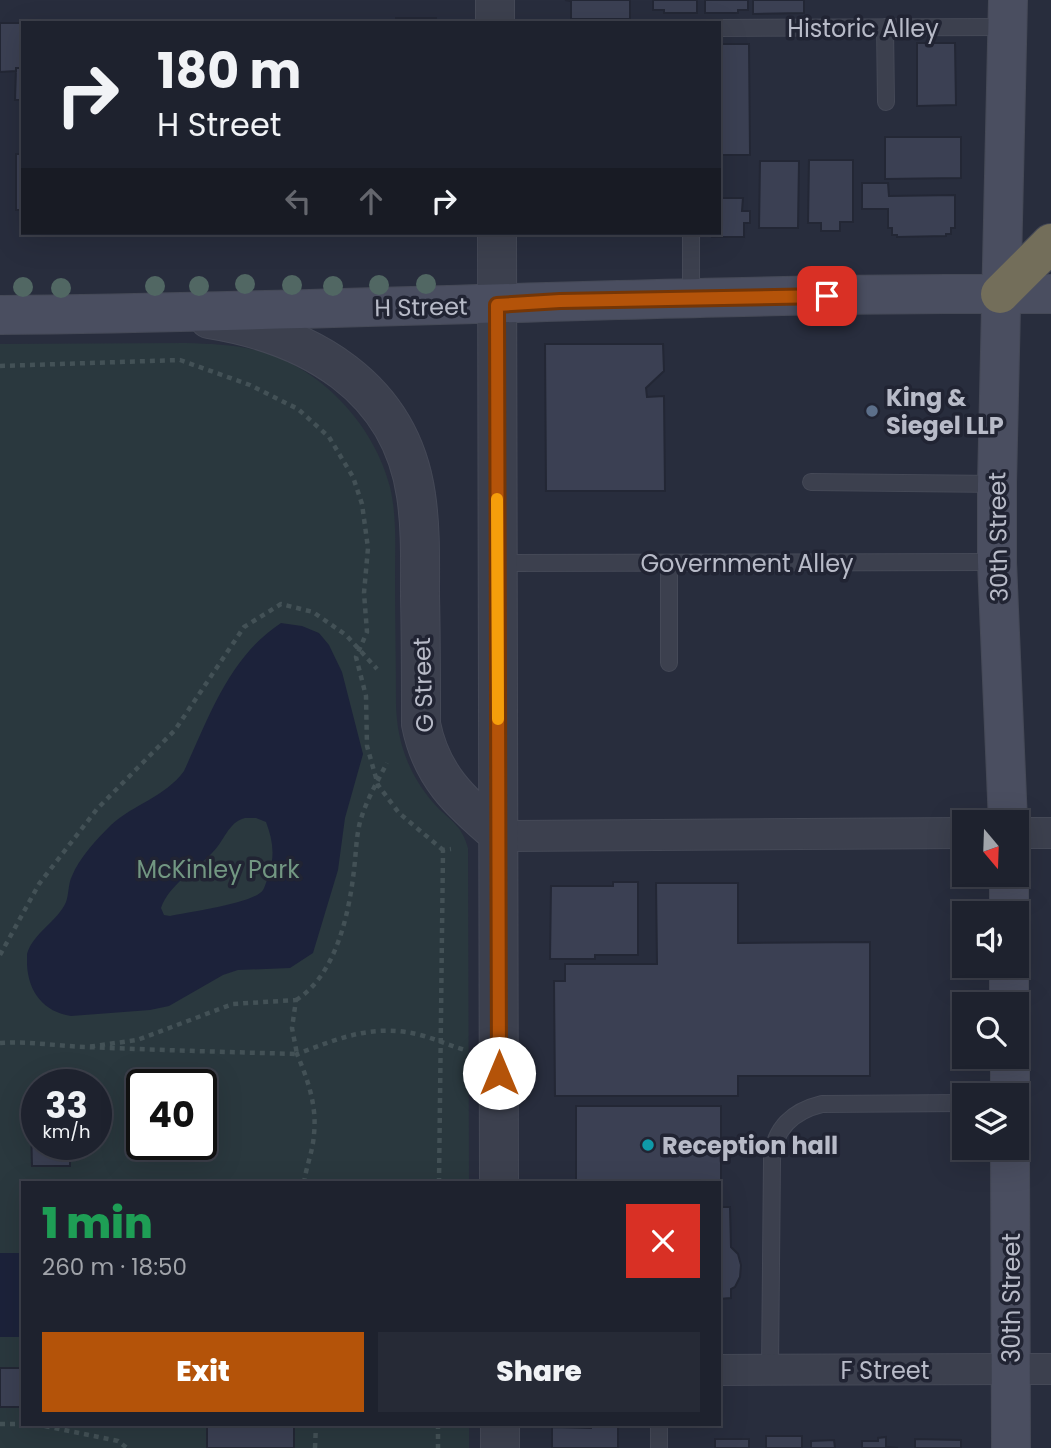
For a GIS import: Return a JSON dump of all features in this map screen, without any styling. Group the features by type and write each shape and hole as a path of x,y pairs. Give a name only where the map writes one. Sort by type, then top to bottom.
{"highway":[{"path":"1000,294 1051,243"}],"main road":[{"name":"30th Street","path":"1007,810 997,562 997,484 1008,14"},
{"name":"H Street","path":"0,315 176,314 691,298 1051,294"},
{"name":"30th Street","path":"1010,1160 1011,1448"}],"street":[{"path":"495,0 495,21"},
{"path":"497,235 499,1181"},
{"name":"G Street","path":"176,314 246,325 290,340 319,354 361,387 387,419 408,461 416,493 420,529 421,724 425,744 430,759 453,793 498,834"},
{"path":"498,834 952,833"},
{"path":"1029,833 1051,833"},
{"name":"F Street","path":"721,1370 1051,1369"},
{"path":"500,1426 500,1448"}],"lane":[{"name":"Historic Alley","path":"721,28 885,27 1008,14"},
{"path":"885,27 886,102"},
{"path":"691,235 691,298"},
{"path":"811,482 997,484"},
{"name":"Government Alley","path":"497,564 997,562"},
{"path":"669,564 669,663"},
{"path":"771,1370 773,1146 777,1135 800,1111 822,1104 952,1103"},
{"path":"659,1426 659,1448"}],"path":[{"path":"0,366 180,360 250,385 298,409 329,436 353,477 362,504 368,548 364,593 367,632 356,657 366,696 366,746 377,781 399,813 443,850 451,849"},
{"path":"0,955 39,884 97,809 175,730 244,627 281,604 313,612 346,635 377,668"},
{"path":"87,1048 137,1040 233,1004 296,1000 314,985 323,974 341,931 351,893 360,823 387,763"},
{"path":"439,1181 443,850"},
{"path":"296,1000 292,1028 297,1054 311,1091 315,1119 304,1181"},
{"path":"0,1042 87,1048 297,1054 353,1033 369,1030 410,1032 465,1050"},
{"path":"0,1423 21,1424"},
{"path":"45,1426 118,1441 127,1448"},
{"path":"315,1448 316,1426"},
{"path":"438,1426 438,1448"}],"green space":[{"name":"McKinley Park","path":"186,343 238,347 279,358 301,369 322,383 340,400 371,441 390,487 394,509 396,705 403,748 413,774 429,798 460,830 468,848 469,1181 21,1181 21,1426 469,1426 469,1448 0,1448 0,344"}],"water":[{"path":"281,623 302,626 319,633 329,645 342,672 363,754 345,818 338,870 313,953 290,968 238,970 223,975 169,1006 71,1016 53,1010 34,992 27,964 30,947 62,909 75,869 94,843 111,825 159,794 184,771 222,690 247,653","holes":["256,818 266,822 272,846 272,864 263,890 235,903 164,915 161,908 170,892 216,849 230,828 239,820"]},
{"path":"0,1253 21,1253 21,1337 0,1337"}],"building":[{"path":"565,0 630,0 630,19 571,19 571,1"},
{"path":"653,0 697,0 697,13 664,13 664,10 653,10"},
{"path":"705,0 748,0 748,10 738,10 738,13 705,13"},
{"path":"753,0 804,0 804,13 753,14"},
{"path":"396,18 436,18 436,21 396,21"},
{"path":"0,23 20,23 21,68 16,68 16,71 0,72"},
{"path":"917,43 955,43 956,105 917,106"},
{"path":"721,44 749,44 750,155 721,155"},
{"path":"16,68 21,68 21,100 15,100"},
{"path":"885,137 961,137 961,178 885,179"},
{"path":"16,154 21,154 21,210 16,210"},
{"path":"809,160 853,160 853,222 840,222 840,231 821,231 821,223 808,223"},
{"path":"760,161 799,161 798,228 759,228"},
{"path":"862,183 888,183 889,196 955,195 955,228 951,228 951,234 946,236 892,235 892,228 888,228 888,209 862,209"},
{"path":"721,198 743,198 742,211 750,211 750,223 744,223 744,237 712,237 721,235"},
{"path":"545,344 663,344 664,371 646,388 647,397 664,396 665,491 546,491"},
{"path":"613,882 638,882 638,955 550,959 551,886 613,886"},
{"path":"656,883 738,883 738,943 870,942 870,1076 738,1076 738,1096 555,1096 554,981 565,981 565,964 657,964"},
{"name":"Reception hall","path":"576,1106 721,1106 721,1181 576,1181"},
{"path":"32,1160 70,1160 70,1166 32,1166"},
{"path":"721,1207 730,1207 731,1247 738,1254 741,1265 740,1277 731,1289 731,1298 721,1299"},
{"path":"0,1368 21,1368 21,1407 0,1407"},
{"path":"207,1426 294,1426 294,1448 207,1448"},
{"path":"618,1426 618,1448 552,1448 552,1427"},
{"path":"766,1436 802,1436 802,1448 766,1448"},
{"path":"886,1437 886,1447 898,1448 862,1448 862,1441 878,1441 878,1438"},
{"path":"715,1439 749,1439 749,1448 715,1448"},
{"path":"915,1439 961,1440 961,1448 915,1448"},
{"path":"834,1440 835,1448 811,1448 811,1441"}],"slow traffic":[{"path":"497,499 498,719"}],"place":[{"name":"King & Siegel LLP","path":"872,411"},
{"name":"Reception hall","path":"648,1145"}],"route":[{"path":"499,1073 497,305 560,301 827,296"}]}
